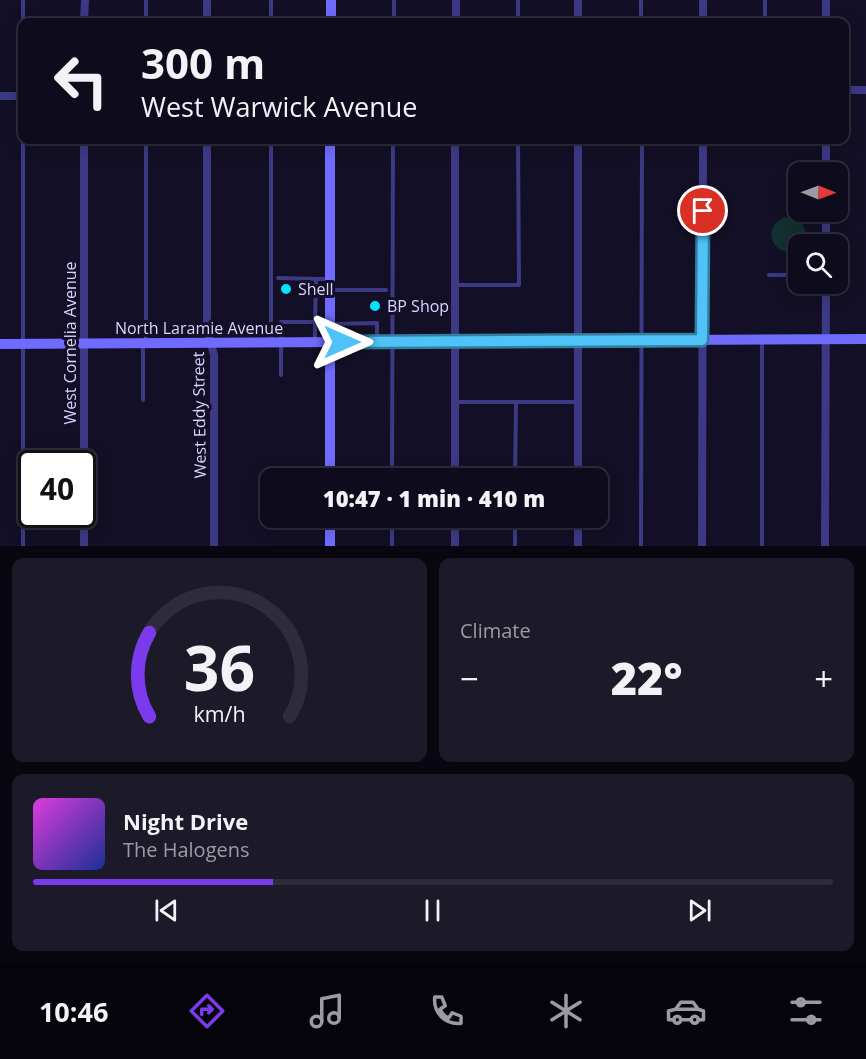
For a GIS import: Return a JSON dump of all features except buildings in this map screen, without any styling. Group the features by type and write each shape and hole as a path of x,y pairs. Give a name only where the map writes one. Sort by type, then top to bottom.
{"street":[{"path":"84,0 84,18"},
{"path":"207,0 207,18"},
{"path":"331,0 331,18"},
{"path":"456,0 456,18"},
{"path":"578,0 578,18"},
{"path":"703,0 703,18"},
{"path":"826,0 826,18"},
{"path":"849,90 866,90"},
{"path":"0,96 18,96"},
{"name":"West Cornelia Avenue","path":"84,144 84,546"},
{"name":"West Eddy Street","path":"207,144 207,329 214,355 214,546"},
{"path":"330,144 330,468"},
{"path":"455,144 455,468"},
{"path":"578,144 578,468"},
{"path":"702,546 703,144"},
{"path":"826,144 826,162"},
{"path":"825,546 826,294"},
{"name":"North Laramie Avenue","path":"0,344 866,339"},
{"path":"330,528 330,546"},
{"path":"455,528 455,546"},
{"path":"578,528 578,546"}],"lane":[{"path":"23,0 23,18"},
{"path":"146,0 146,18"},
{"path":"271,0 271,18"},
{"path":"394,0 394,18"},
{"path":"518,0 518,18"},
{"path":"641,0 641,18"},
{"path":"765,0 765,18"},
{"path":"22,546 23,144"},
{"path":"143,400 146,144"},
{"path":"271,144 275,343 281,375"},
{"path":"392,468 393,144"},
{"path":"455,285 519,285 518,144"},
{"path":"641,546 642,144"},
{"path":"769,275 788,275"},
{"path":"278,278 316,279 330,285 386,290"},
{"path":"315,342 316,279"},
{"path":"275,343 280,322 377,323 377,342"},
{"path":"762,340 762,546"},
{"path":"455,402 578,402"},
{"path":"515,468 516,402"},
{"path":"392,528 392,546"},
{"path":"515,528 515,546"}],"green space":[{"path":"788,217 788,222 801,222 806,234 788,234 788,251 782,250 776,247 771,235 777,222"}],"place":[{"name":"Shell","path":"286,289"},
{"name":"BP Shop","path":"375,306"}],"route":[{"path":"342,342 702,340 703,211"}]}
